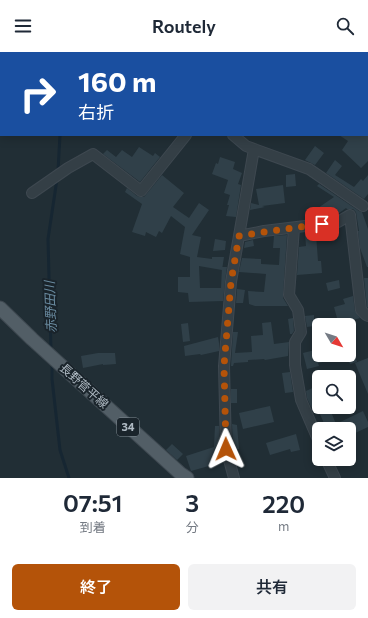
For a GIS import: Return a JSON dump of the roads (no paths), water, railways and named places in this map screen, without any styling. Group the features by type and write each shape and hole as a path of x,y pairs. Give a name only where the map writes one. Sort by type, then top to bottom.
{"main road":[{"name":"長野菅平線","path":"0,308 36,343 187,478"}],"street":[{"path":"32,193 68,168 93,154 141,191 185,136"},
{"path":"234,136 246,146 309,169 366,204 350,216 338,222 239,236"},
{"path":"234,478 226,449 224,366 231,282 254,149"},
{"path":"350,216 361,310 368,316"},
{"path":"294,228 290,295 298,310 301,332 295,342 295,365 301,400 312,426"},
{"path":"329,466 335,478"}],"waterway":[{"name":"赤野田川","path":"58,171 60,136"},
{"name":"赤野田川","path":"51,350 48,239 57,179"},
{"name":"赤野田川","path":"52,362 52,379 60,450 69,478"}]}
